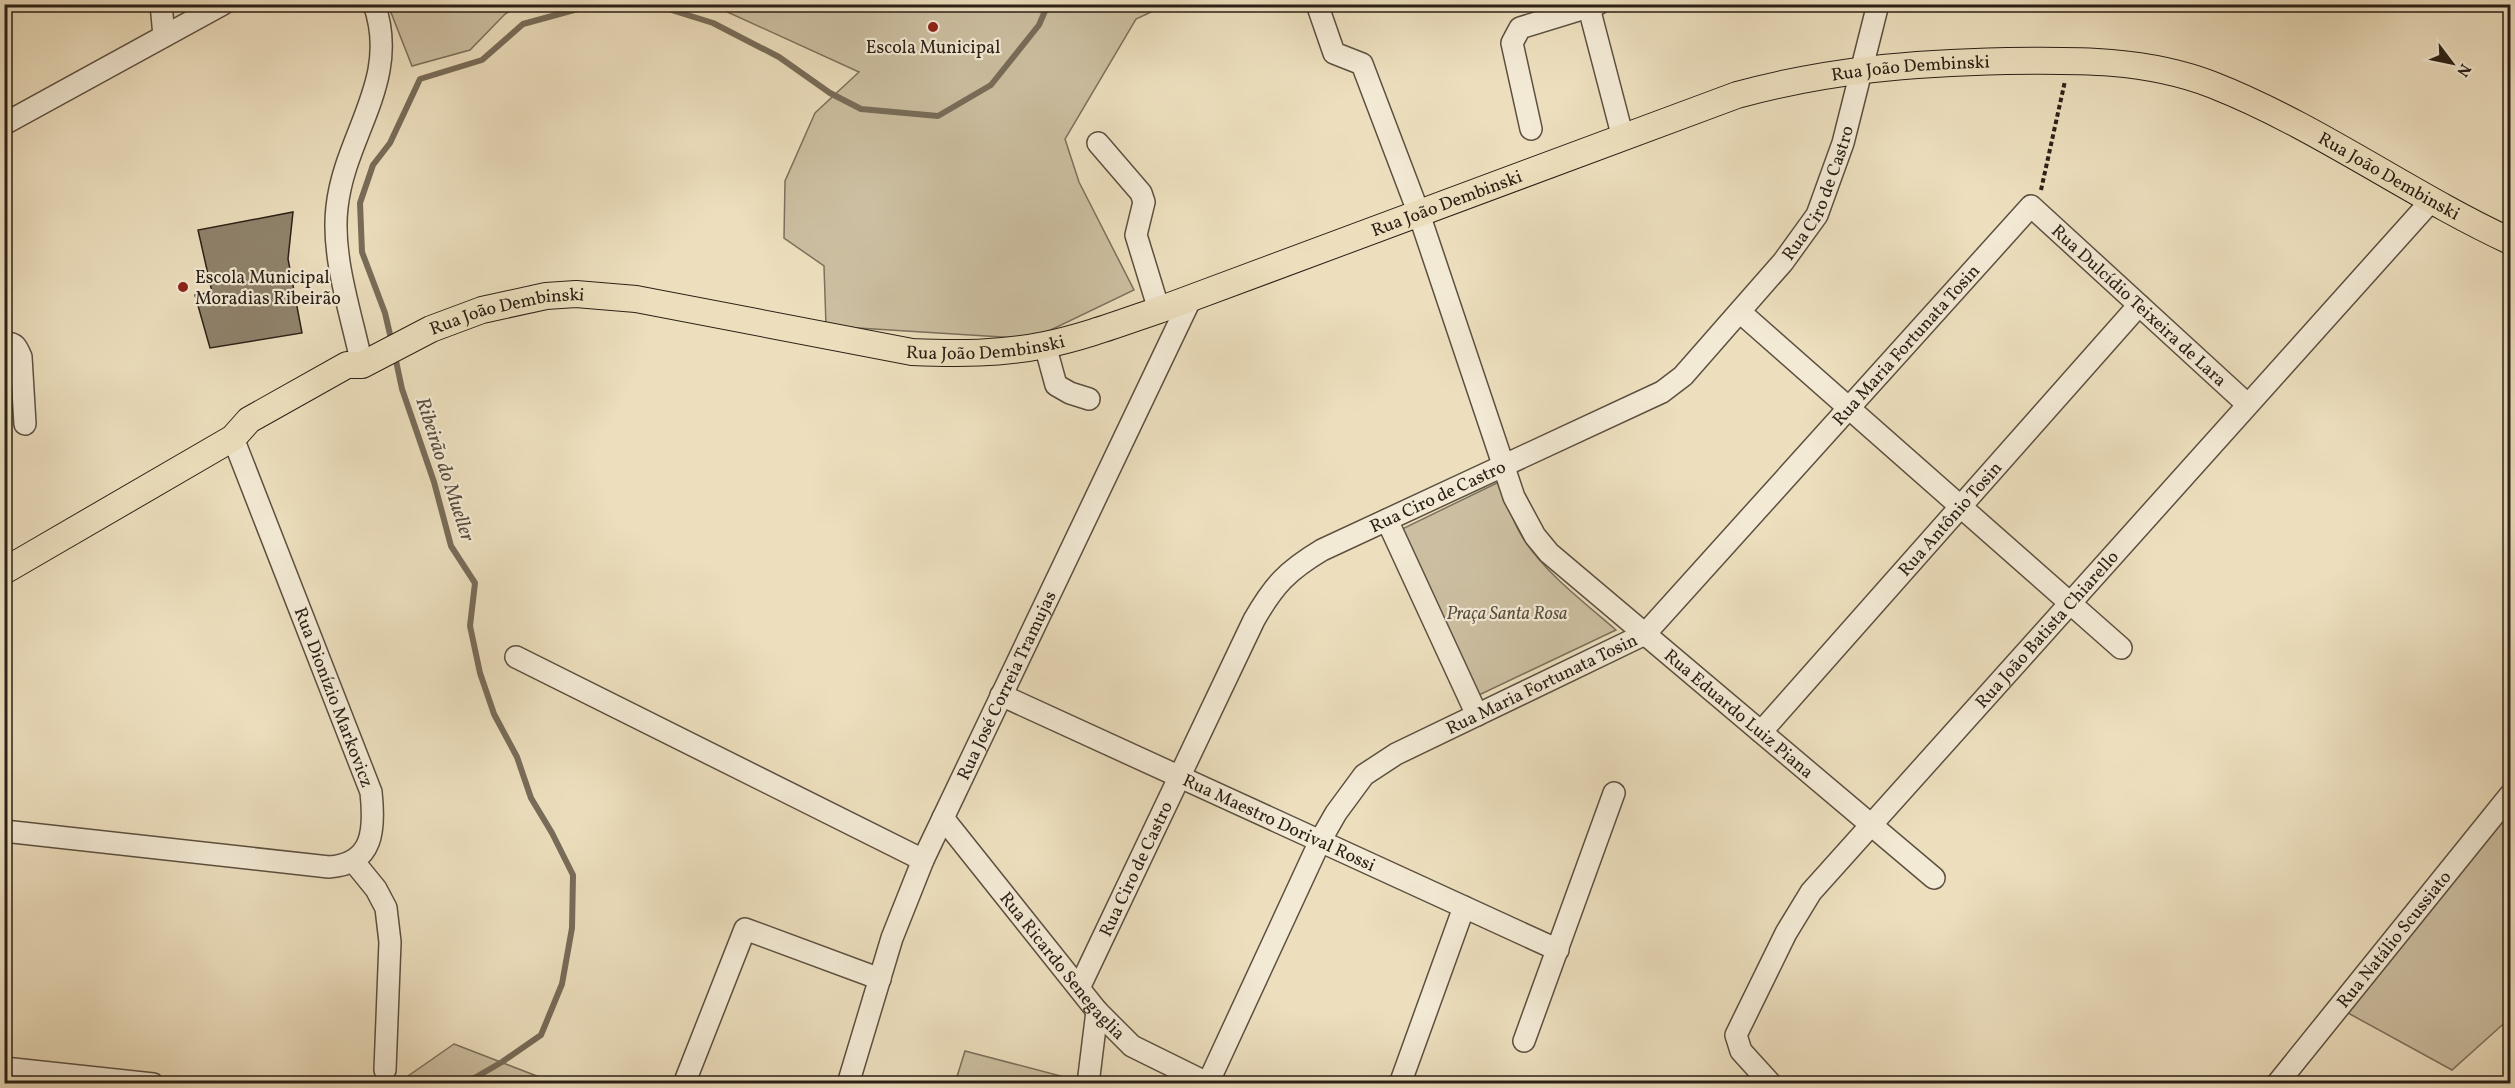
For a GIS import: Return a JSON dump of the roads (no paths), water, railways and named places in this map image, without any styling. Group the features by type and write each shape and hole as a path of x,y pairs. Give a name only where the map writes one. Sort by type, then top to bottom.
{"main road":[{"name":"Rua João Dembinski","path":"4,571 233,438 256,434 354,378 371,360 431,329 482,310 546,296 576,294 636,299 912,352 951,354 995,352 1045,345 1159,310 1737,95 1797,80 1862,69 1954,62 2069,60 2148,67 2210,84 2284,117 2431,201 2511,241"}],"street":[{"path":"161,4 164,36"},
{"path":"4,124 223,4"},
{"path":"371,360 338,254 336,216 345,166 378,80 382,57 382,35 374,4"},
{"name":"Rua Eduardo Luiz Piana","path":"1317,4 1334,53 1362,64 1419,214 1523,516 1549,554 1934,878"},
{"name":"Rua Ciro de Castro","path":"1078,988 1254,620 1266,598 1283,577 1322,550 1672,385 1784,262 1817,215 1835,171 1878,4"},
{"path":"1531,129 1512,43 1515,35 1520,28 1592,6 1623,138"},
{"path":"1098,143 1141,193 1144,202 1136,235 1159,310"},
{"name":"Rua João Batista Chiarello","path":"1771,1083 1742,1051 1736,1035 1738,1027 1798,911 1825,874 2431,201"},
{"name":"Rua Dulcídio Teixeira de Lara","path":"2031,206 2247,404"},
{"name":"Rua Maria Fortunata Tosin","path":"1208,1083 1320,841 1348,793 1364,775 1396,754 1645,634 2031,206"},
{"name":"Rua José Correia Tramujas","path":"848,1083 904,906 923,860 1191,298"},
{"name":"Rua Antônio Tosin","path":"1761,732 2139,305"},
{"path":"1740,312 2121,648"},
{"path":"4,342 11,342 17,347 21,357 26,424"},
{"path":"1045,345 1056,385 1070,393 1089,399"},
{"name":"Rua Dionízio Markovicz","path":"233,438 371,792 374,815 372,834 365,850 354,862"},
{"path":"1387,520 1477,715"},
{"path":"516,657 923,860"},
{"name":"Rua Maestro Dorival Rossi","path":"1001,695 1558,950"},
{"path":"1524,1041 1614,793"},
{"name":"Rua Natálio Scussiato","path":"2277,1083 2511,795"},
{"name":"Rua Ricardo Senegaglia","path":"943,818 1078,988 1118,1034 1132,1046 1208,1083"},
{"path":"4,831 329,867 354,862 376,890 386,908 390,942 385,1070"},
{"path":"1400,1083 1464,907"},
{"path":"684,1083 746,929 880,979"},
{"path":"1088,1083 1097,1011"},
{"path":"4,1068 153,1083"}],"waterway":[{"name":"Ribeirão do Mueller","path":"392,343 385,313 362,252 360,203 373,165 390,143 420,79 482,60 523,24 596,4"},
{"name":"Ribeirão do Mueller","path":"637,4 665,8 713,23 779,57 830,93 861,109 938,116 991,85 1039,25 1048,4"},
{"name":"Ribeirão do Mueller","path":"395,356 402,389 434,482 451,546 475,583 470,626 480,673 494,714 517,757 531,798 573,875 572,928 562,984 541,1035 502,1062 464,1084"}],"place":[{"name":"Escola Municipal","path":"933,27"},
{"name":"Escola Municipal Moradias Ribeirão","path":"183,287"}],"park label":[{"name":"Praça Santa Rosa","path":"1507,613"}]}
